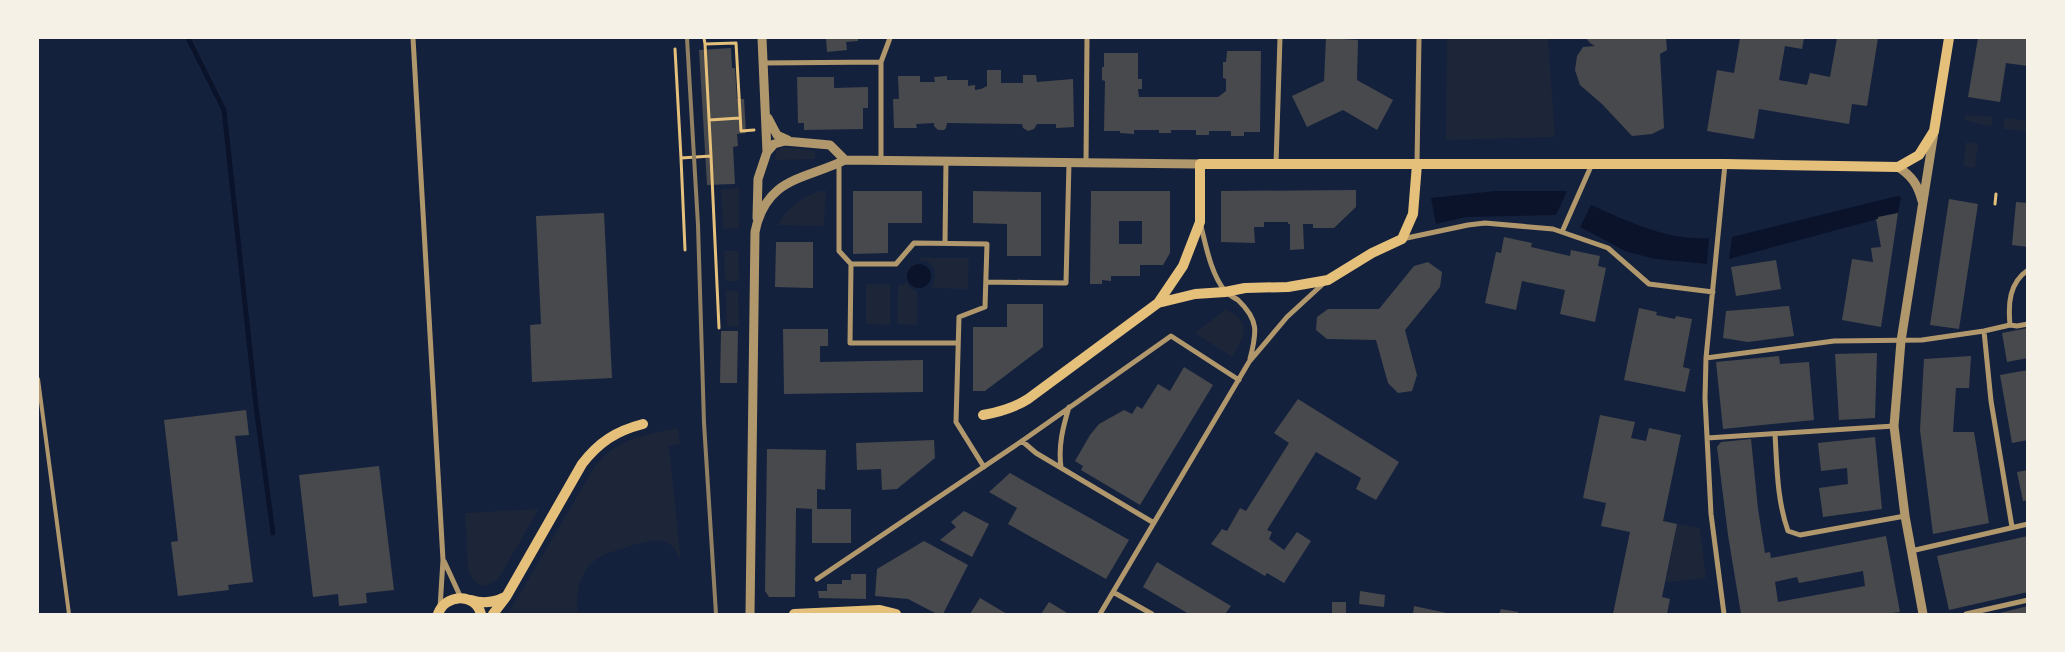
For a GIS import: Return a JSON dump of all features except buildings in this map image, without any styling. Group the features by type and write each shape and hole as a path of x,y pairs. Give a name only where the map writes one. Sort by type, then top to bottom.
{"main road":[{"path":"983,415 1015,407 1158,303 1183,266 1200,222 1200,164 1725,164 1898,167 1919,155 1934,131 1949,38"},
{"path":"1158,303 1195,294 1226,292 1245,288 1288,287 1328,280 1372,253 1402,239 1413,214 1417,164"},
{"path":"493,614 506,597 582,464 594,449 609,437 626,428 643,424"},
{"path":"439,613 448,601 465,599 487,603 497,602 506,597"},
{"path":"465,599 475,604 481,614"},
{"path":"794,614 880,610 896,614"}],"street":[{"path":"413,38 444,560 439,613"},
{"path":"757,224 758,179 767,152 762,38"},
{"path":"881,160 880,62 890,38"},
{"path":"1086,163 1087,38"},
{"path":"1276,165 1280,38"},
{"path":"1417,164 1420,38"},
{"path":"763,63 880,62"},
{"path":"766,113 777,135 791,141"},
{"path":"1923,614 1905,516 1894,426 1901,341 1934,131"},
{"path":"767,152 774,144 791,141 830,145 842,161 839,251 850,264 850,343 958,343"},
{"path":"750,614 755,232 764,206 780,188 800,176 842,161 1200,164"},
{"path":"945,243 946,161"},
{"path":"986,282 1066,283 1069,163"},
{"path":"1562,232 1592,164"},
{"path":"1724,614 1711,514 1707,438 1706,358 1725,164"},
{"path":"1898,167 1909,174 1916,183 1923,206"},
{"path":"1200,222 1210,262 1226,292 1242,305 1254,321 1256,337 1250,362"},
{"path":"1402,239 1485,223 1553,228 1608,248 1649,284 1713,292"},
{"path":"850,264 896,264 914,243 987,244 985,307 959,316 956,422 984,467"},
{"path":"2010,325 2008,305 2010,295 2017,280 2028,270"},
{"path":"1100,614 1250,362 1287,318 1328,280"},
{"path":"1706,358 1834,341 1922,340 1984,331 2010,325 2028,324"},
{"path":"1984,331 1991,401 2012,527"},
{"path":"817,579 1022,441 1170,336 1239,380"},
{"path":"1061,467 1059,455 1061,436 1070,407"},
{"path":"1707,438 1894,426"},
{"path":"1775,434 1778,488 1783,518 1788,531 1800,535 1905,516"},
{"path":"1022,441 1036,452 1154,523"},
{"path":"1911,550 2028,524"},
{"path":"444,560 465,599"},
{"path":"1113,592 1152,614"},
{"path":"1966,614 2028,600"}],"lane":[{"path":"38,379 69,614"}],"path":[{"path":"704,38 719,328"},
{"path":"704,44 736,43 741,131 766,130"},
{"path":"675,49 685,250"},
{"path":"709,120 740,118"},
{"path":"681,158 711,156"},
{"path":"1995,204 1996,194"}],"shaded area":[{"path":"1447,38 1548,38 1555,137 1446,140"},
{"path":"1965,115 1993,117 1991,127 1965,120"},
{"path":"2005,118 2027,121 2027,131 2003,129"},
{"path":"1966,142 1978,144 1975,168 1963,166"},
{"path":"783,147 815,151 815,159 775,160 776,151"},
{"path":"739,188 739,228 723,229 721,189"},
{"path":"826,190 824,226 778,225 787,212 798,202 811,194"},
{"path":"1495,191 1567,191 1556,215 1466,217 1436,224 1431,198"},
{"path":"1897,196 1901,197 1898,213 1729,259 1732,237"},
{"path":"1591,205 1648,229 1678,236 1709,238 1707,264 1656,259 1627,252 1580,227"},
{"path":"724,251 738,251 739,281 725,281"},
{"path":"921,258 969,258 968,289 931,288 935,277 934,270 927,261 919,260"},
{"path":"919,264 927,268 931,276 927,284 919,288 911,284 907,276 911,268"},
{"path":"906,281 910,288 917,291 917,325 897,324 898,285 903,285"},
{"path":"866,284 890,284 890,325 866,324"},
{"path":"726,290 738,291 739,327 727,326"},
{"path":"1226,309 1239,319 1243,324 1244,330 1243,336 1232,357 1195,333"},
{"path":"678,428 680,444 669,446 681,562 677,553 668,543 661,541 643,542 602,556 589,566 579,585 578,614 508,614 595,466 610,451 628,441 644,435"},
{"path":"539,509 498,579 486,586 476,582 470,574 468,567 465,513"},
{"path":"1677,524 1700,528 1706,578 1666,582"}],"waterway":[{"path":"188,38 224,110 256,406 273,533"}],"railway":[{"path":"687,38 698,225 704,423 716,614"}]}
